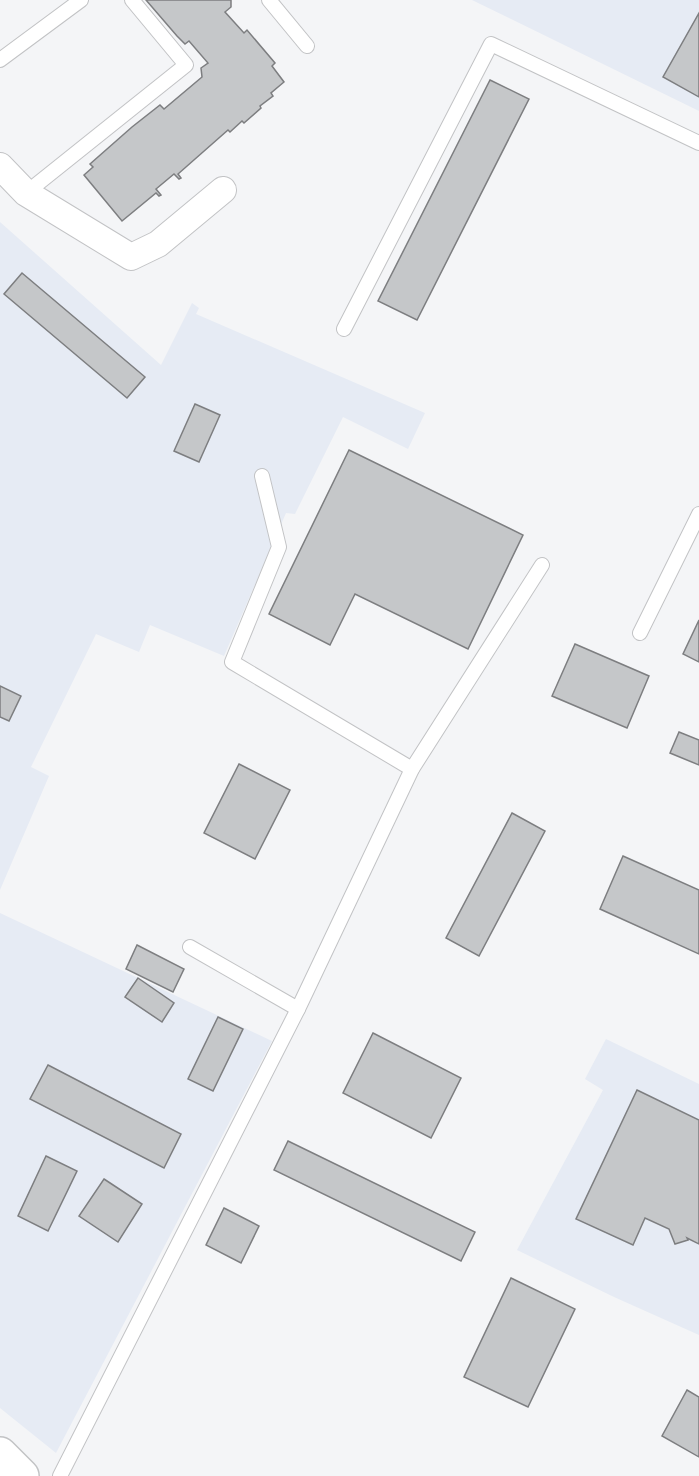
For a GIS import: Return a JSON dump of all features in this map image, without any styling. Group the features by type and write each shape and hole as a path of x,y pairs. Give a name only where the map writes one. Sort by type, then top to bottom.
{"street":[{"path":"0,166 26,193 131,257 158,244 223,190"},
{"path":"0,1454 22,1476"}],"lane":[{"path":"0,60 81,0"},
{"path":"26,193 186,66 132,0"},
{"path":"270,0 307,46"},
{"path":"344,328 491,44 699,143"},
{"path":"262,476 279,547 232,662 412,770"},
{"path":"640,633 699,514"},
{"path":"60,1476 298,1009 412,770 542,566"},
{"path":"190,946 298,1009"}],"shaded area":[{"path":"472,0 699,0 699,111"},
{"path":"0,222 161,365 192,303 199,308 196,314 425,413 408,449 343,417 295,514 286,513 224,656 150,625 139,652 96,634 31,767 49,776 0,890"},
{"path":"0,913 272,1041 56,1453 0,1408"},
{"path":"606,1039 699,1084 699,1335 517,1250 603,1090 585,1079"}],"building":[{"path":"146,0 231,0 231,7 225,12 244,33 247,30 275,63 272,66 284,82 271,93 273,96 244,123 242,121 230,132 228,130 178,174 181,178 179,179 174,174 156,189 161,195 156,193 122,221 84,175 93,167 90,164 132,127 160,105 164,109 202,77 201,68 208,63 189,41 185,44 177,36"},
{"path":"699,13 699,97 663,77"},
{"path":"490,80 529,99 417,320 378,301"},
{"path":"22,273 145,377 127,398 4,294"},
{"path":"195,404 220,415 199,462 174,451"},
{"path":"349,450 523,535 468,649 355,594 330,645 269,614"},
{"path":"699,620 699,662 683,654"},
{"path":"575,644 649,676 627,728 552,696"},
{"path":"0,686 21,696 9,721 0,717"},
{"path":"679,732 699,740 699,765 670,753"},
{"path":"239,764 290,790 255,859 204,833"},
{"path":"512,813 545,831 479,956 446,938"},
{"path":"623,856 699,890 699,954 600,909"},
{"path":"137,945 184,969 173,992 126,969"},
{"path":"138,978 174,1003 162,1022 125,997"},
{"path":"218,1017 243,1029 213,1091 188,1079"},
{"path":"373,1033 461,1078 431,1138 343,1093"},
{"path":"48,1065 181,1134 164,1168 30,1099"},
{"path":"637,1090 699,1120 699,1244 687,1238 688,1240 675,1244 669,1229 645,1218 633,1245 576,1219"},
{"path":"288,1141 475,1232 461,1261 274,1170"},
{"path":"46,1156 77,1171 48,1231 18,1216"},
{"path":"104,1179 142,1204 118,1242 79,1216"},
{"path":"224,1208 259,1226 241,1263 206,1245"},
{"path":"511,1278 575,1309 528,1407 464,1377"},
{"path":"687,1390 699,1397 699,1457 662,1436"}]}
